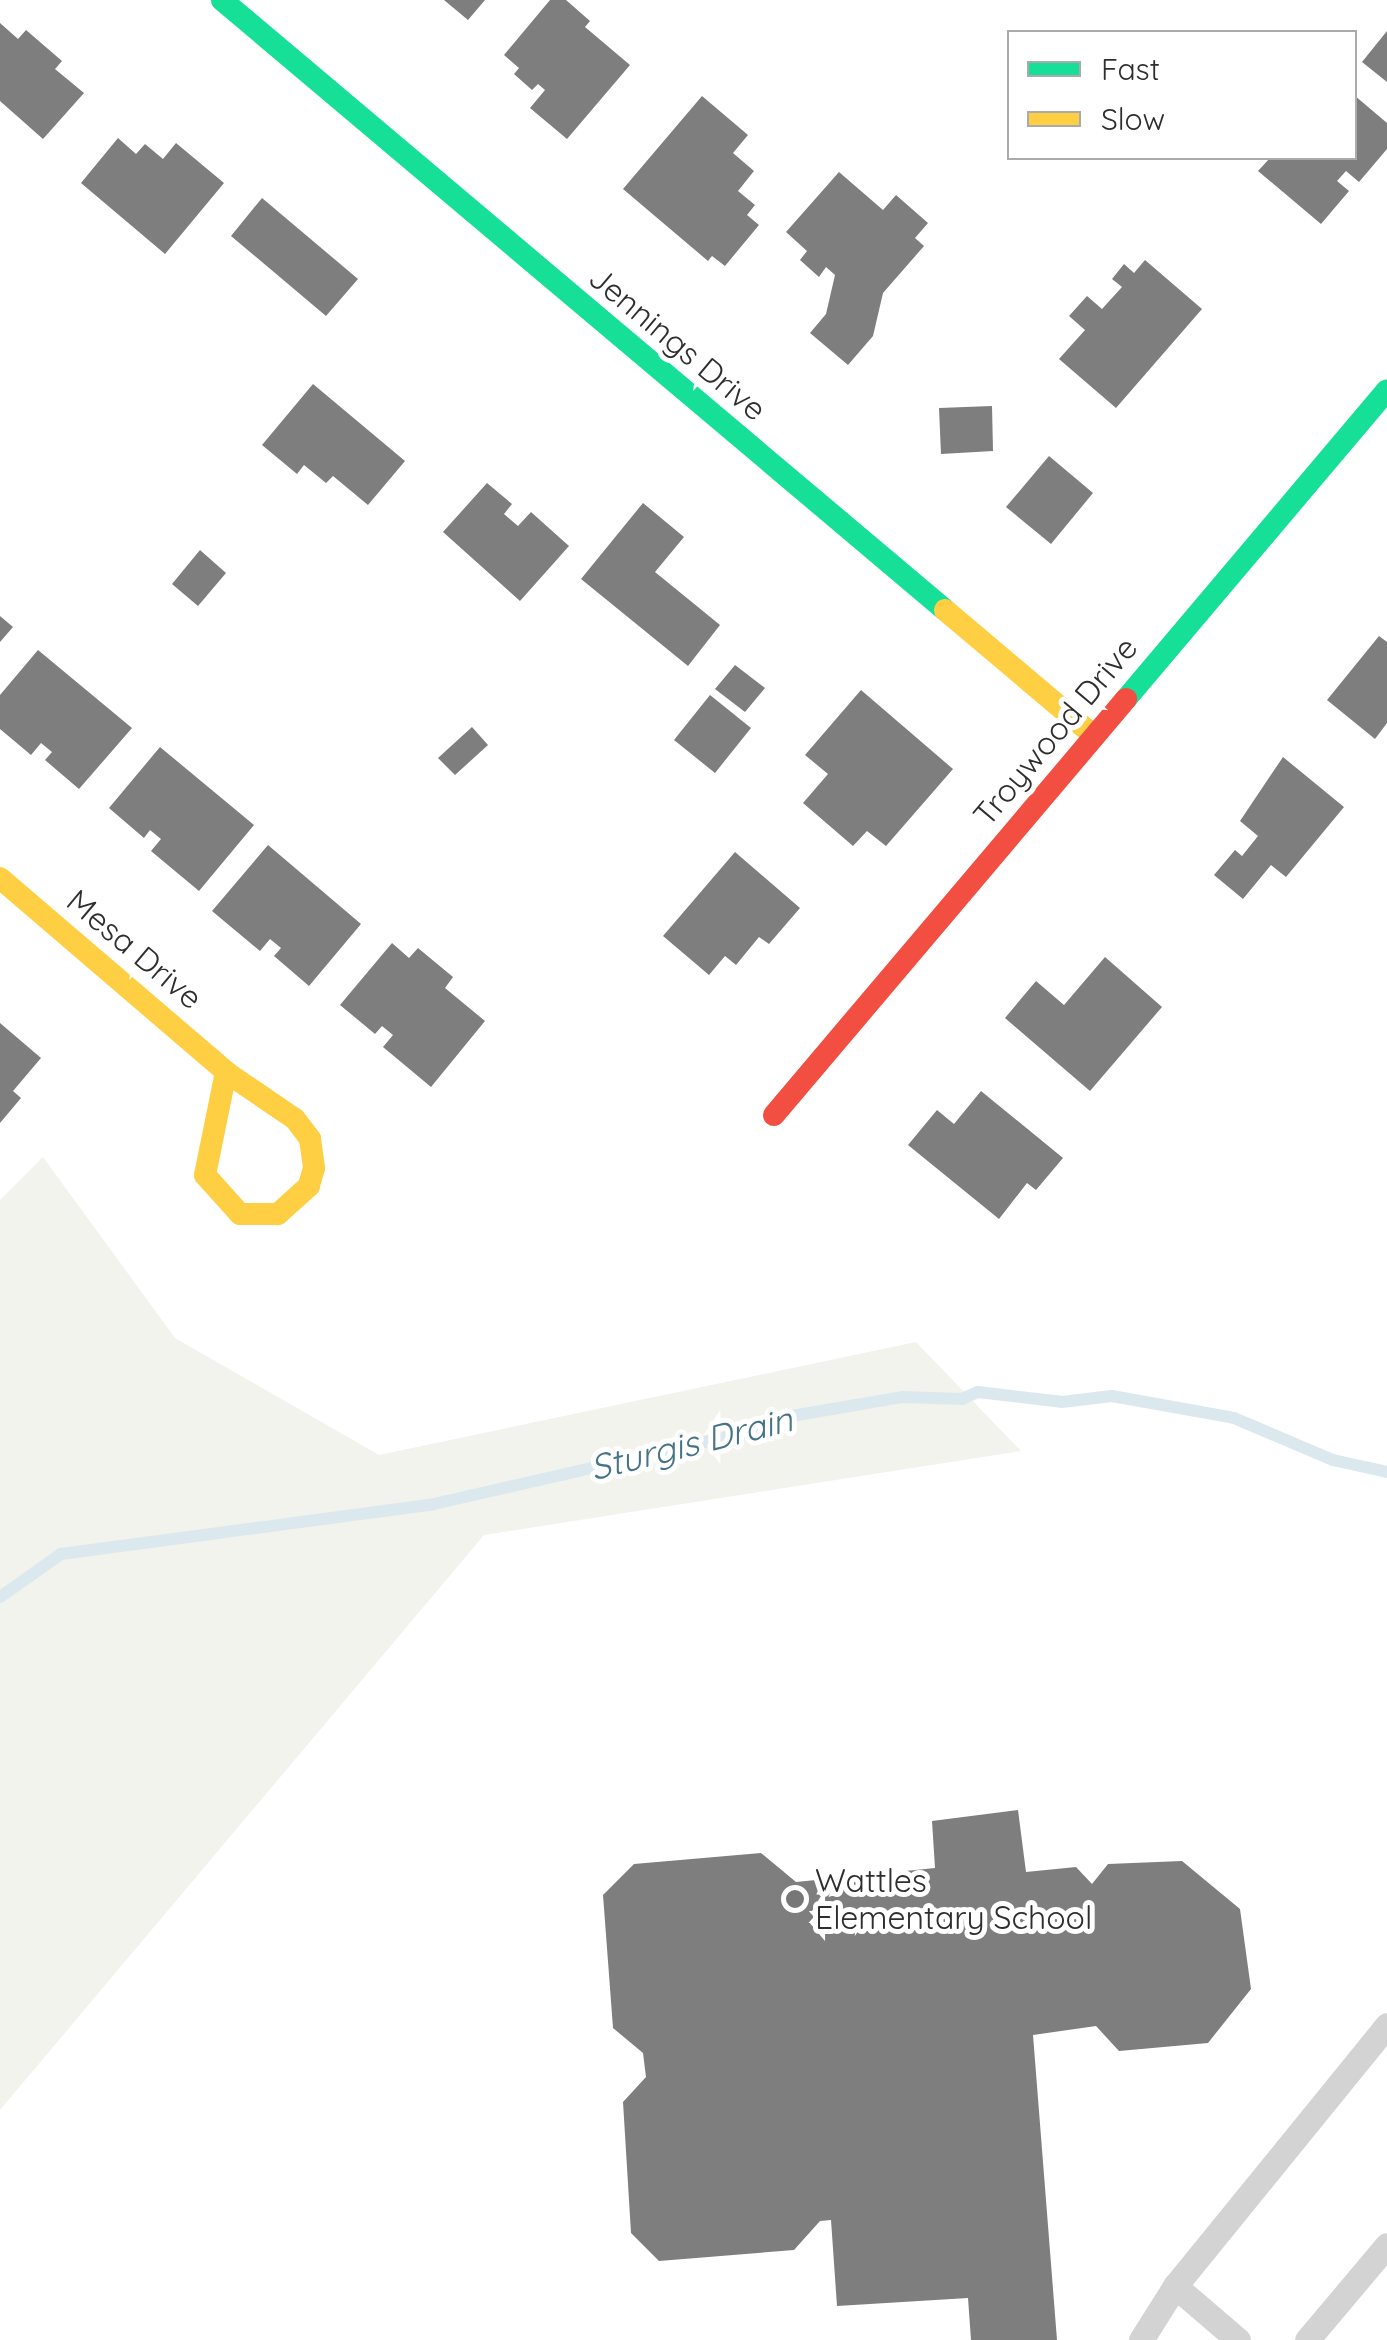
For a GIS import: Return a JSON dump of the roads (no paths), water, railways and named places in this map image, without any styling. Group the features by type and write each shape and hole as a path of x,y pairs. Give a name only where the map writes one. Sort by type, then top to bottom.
{"street":[{"name":"Jennings Drive","path":"222,0 1093,735"},
{"name":"Troywood Drive","path":"774,1115 1387,390"},
{"name":"Mesa Drive","path":"0,878 226,1072 295,1119 310,1139 309,1186 278,1214 240,1214 222,1201 205,1175 226,1072"}],"lane":[{"path":"1142,2340 1175,2286 1387,2025"},
{"path":"1307,2340 1387,2245"},
{"path":"1175,2286 1238,2340"}],"waterway":[{"name":"Sturgis Drain","path":"0,1597 61,1554 434,1504 744,1433 768,1420 902,1397 962,1399 978,1392 1062,1402 1112,1396 1234,1418 1333,1460 1387,1472"}],"place":[{"name":"Wattles Elementary School","path":"795,1899"}]}
